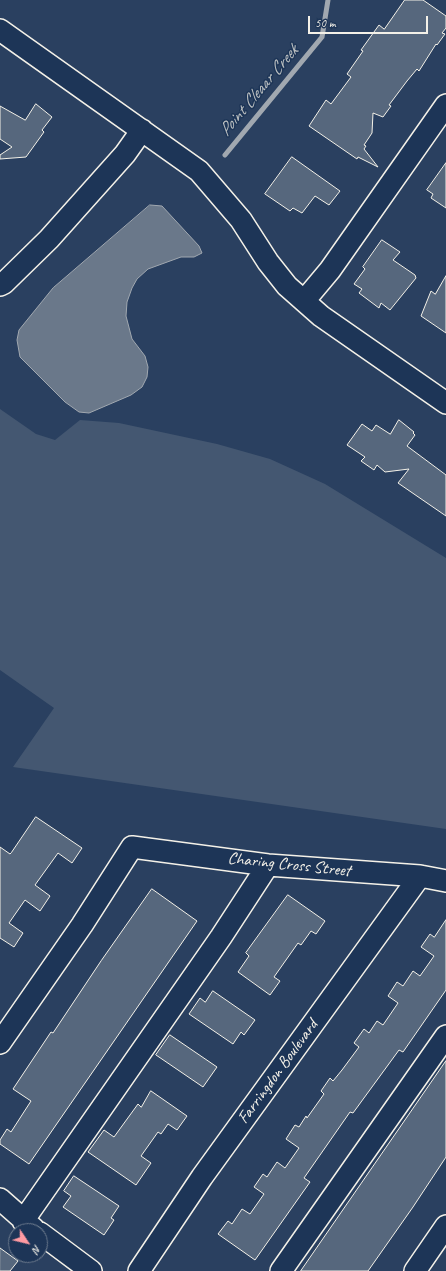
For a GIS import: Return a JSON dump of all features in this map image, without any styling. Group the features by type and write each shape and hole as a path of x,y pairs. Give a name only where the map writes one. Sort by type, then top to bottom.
{"street":[{"path":"0,30 142,130 204,176 242,220 268,262 287,286 321,316 446,403"},
{"path":"304,301 330,270 446,105"},
{"path":"0,285 49,239 125,154 142,130"},
{"name":"Charing Cross Street","path":"0,1043 82,925 132,846 268,865 420,876 446,881"},
{"path":"32,1223 268,865"},
{"name":"Farringdon Boulevard","path":"139,1271 207,1171 420,876"},
{"path":"281,1271 446,1036"},
{"path":"0,1200 27,1223"},
{"path":"415,1271 446,1226"},
{"path":"48,1239 91,1271"}],"shaded area":[{"path":"150,205 162,206 199,246 202,253 194,257 181,257 148,269 137,279 127,302 126,316 132,339 145,356 148,367 147,377 142,387 131,395 89,413 79,412 65,402 20,357 17,340 19,330 53,288"},
{"path":"0,409 36,434 55,440 80,420 119,423 217,444 270,459 325,484 446,558 446,829 13,767 54,708 0,670"}],"building":[{"path":"405,0 423,0 446,16 446,28 442,33 445,34 437,45 436,44 419,71 417,69 407,81 389,105 391,106 383,117 373,113 372,133 364,145 366,146 364,149 378,167 358,157 357,159 309,126 326,100 331,104 351,77 347,74 363,51 361,50 379,25 384,29"},
{"path":"36,104 52,117 42,130 44,132 26,157 0,159 0,155 12,147 0,139 0,106 25,120"},
{"path":"292,157 340,191 329,205 315,196 302,213 293,208 290,211 265,194"},
{"path":"446,163 446,208 431,198 433,194 427,190"},
{"path":"382,240 400,252 393,260 415,275 416,278 390,310 381,303 379,308 359,293 362,289 354,284 365,269 363,267"},
{"path":"446,276 446,333 421,316 431,291 435,294"},
{"path":"399,420 414,432 413,433 415,435 407,446 446,475 446,516 398,483 409,469 385,472 377,465 374,470 361,461 365,457 347,445 362,424 372,431 376,425 390,434"},
{"path":"36,817 82,848 72,863 58,853 35,885 50,896 40,911 25,900 9,923 23,933 14,947 0,938 0,847 10,854"},
{"path":"152,889 197,921 29,1164 0,1144 0,1140 7,1129 11,1132 31,1101 13,1089 51,1032 53,1033 101,961"},
{"path":"288,895 325,921 316,934 311,931 301,945 298,943 274,977 280,981 270,995 238,972 249,956 246,953"},
{"path":"446,920 446,990 403,1052 399,1050 353,1113 350,1112 304,1178 310,1182 255,1260 218,1234 228,1221 232,1224 242,1209 250,1214 264,1194 254,1187 263,1174 267,1177 277,1162 285,1168 299,1148 286,1139 295,1125 299,1127 306,1116 307,1118 324,1094 321,1091 330,1078 333,1081 359,1047 354,1043 364,1029 369,1033 377,1021 383,1025 398,1003 388,996 397,982 403,986 413,971 420,976 434,956 421,947 430,934 434,937"},
{"path":"213,991 255,1020 244,1035 241,1032 233,1044 189,1014 200,998 205,1002"},
{"path":"170,1035 217,1067 203,1087 156,1055"},
{"path":"446,1061 446,1157 413,1207 368,1271 301,1271"},
{"path":"151,1091 187,1116 177,1130 168,1124 161,1134 158,1132 141,1156 151,1163 136,1185 88,1152 104,1130 114,1137 138,1104 141,1107"},
{"path":"74,1176 119,1206 111,1218 114,1220 104,1235 63,1207 71,1196 64,1191"},
{"path":"0,1248 8,1254 8,1263 16,1263 10,1271 0,1271"}],"waterway":[{"name":"Point Cleaar Creek","path":"225,155 322,37 328,0"}]}
